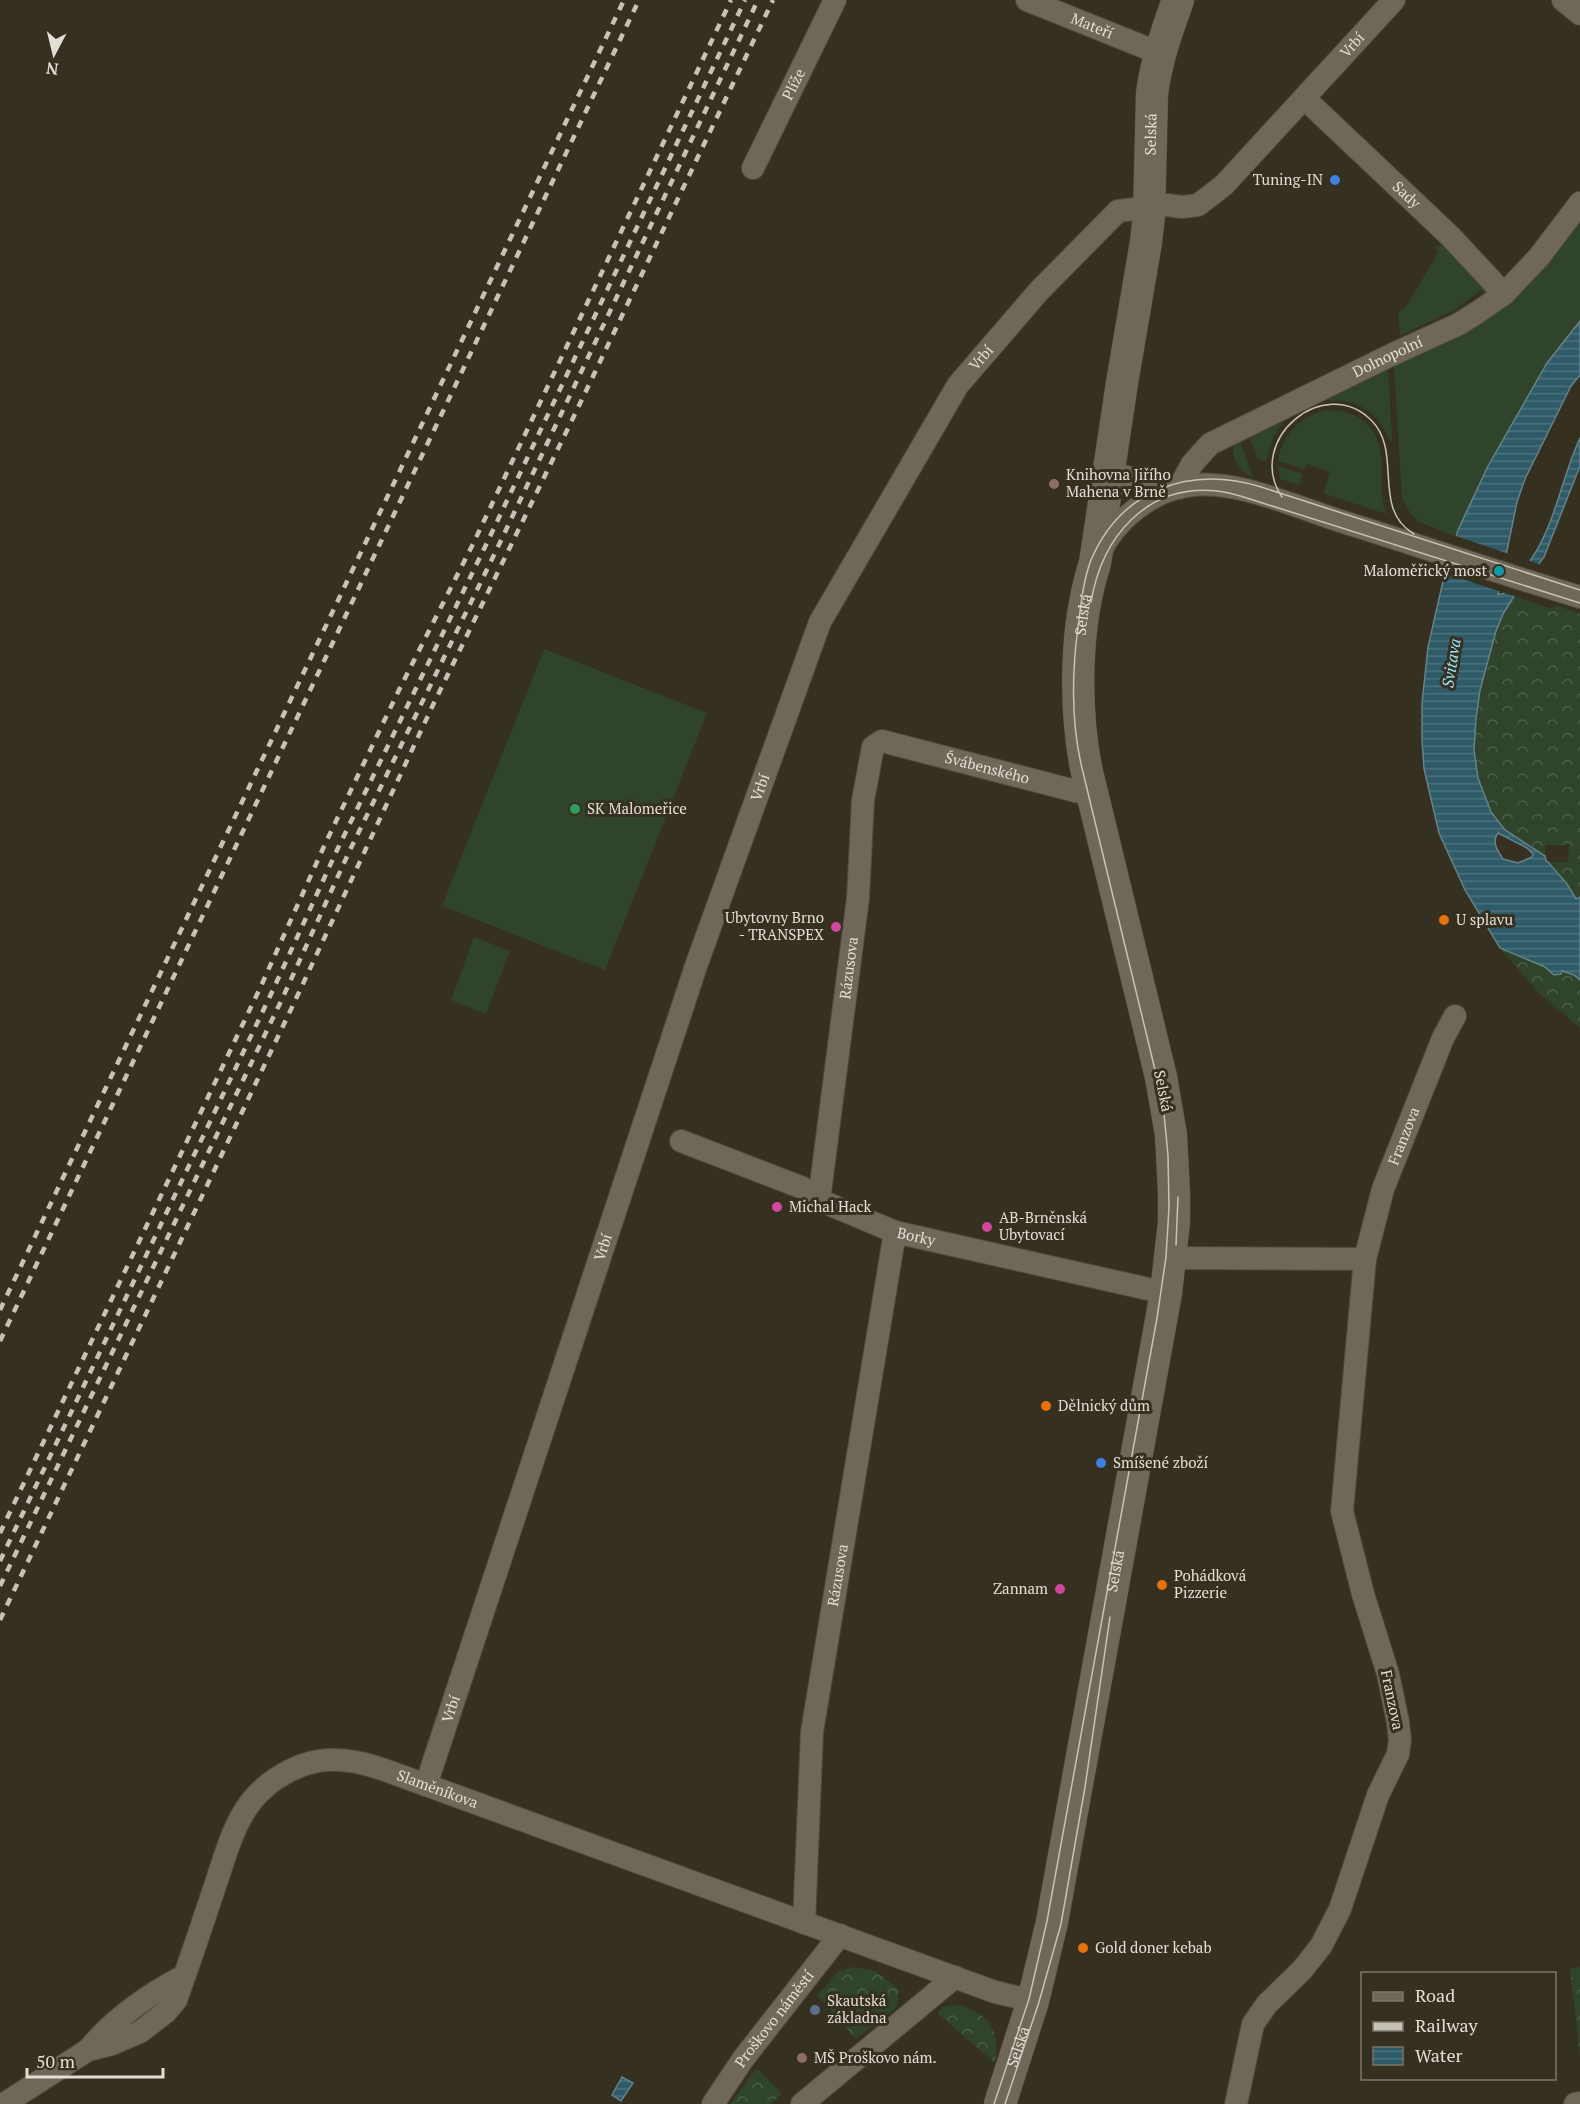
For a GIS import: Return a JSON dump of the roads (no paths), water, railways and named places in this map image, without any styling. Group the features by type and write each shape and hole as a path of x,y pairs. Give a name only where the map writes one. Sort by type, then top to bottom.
{"main road":[{"name":"Selská","path":"1006,2103 1052,1922 1166,1293 1182,1259 1168,1113 1081,743 1077,693 1088,591 1095,563 1146,242 1149,207 1150,115 1157,64 1178,0"}],"street":[{"name":"Plíže","path":"753,168 835,0"},
{"name":"Mateří","path":"1027,0 1157,64"},
{"name":"Vrbí","path":"426,1785 647,1112 802,668 826,609 958,385 1039,291 1118,210 1198,205 1224,185 1394,0"},
{"path":"1563,0 1580,14"},
{"name":"Sady","path":"1304,98 1450,236 1504,294"},
{"name":"Dolnopolní","path":"1179,488 1192,464 1210,444 1458,324 1504,294 1539,257 1580,203"},
{"path":"1108,473 1179,488"},
{"path":"1095,563 1109,536 1129,515 1157,496 1179,488 1208,484 1236,488 1580,597"},
{"name":"Švábenského","path":"882,741 1075,791 1092,793"},
{"name":"Rázusova","path":"819,1200 858,898 862,800 873,747 882,741"},
{"name":"Franzova","path":"1236,2104 1253,2024 1267,2004 1302,1970 1321,1946 1340,1910 1378,1795 1398,1754 1400,1740 1398,1722 1388,1674 1363,1594 1342,1511 1365,1259 1383,1189 1443,1038 1455,1016"},
{"name":"Borky","path":"681,1141 803,1188 819,1200 895,1232 1166,1293"},
{"name":"Rázusova","path":"804,1923 812,1732 895,1232"},
{"path":"1182,1259 1365,1259"},
{"name":"Slaměníkova","path":"4,2104 88,2050 106,2030 163,1987 184,1976 232,1836 250,1803 268,1785 289,1771 315,1761 335,1759 356,1762 426,1785 804,1923"},
{"path":"804,1923 995,1992 1033,2001"},
{"name":"Proškovo náměstí","path":"713,2104 743,2059 840,1935"},
{"path":"802,2104 955,1977"},
{"path":"1575,2104 1580,2103"}],"water":[{"name":"Svitava","path":"1580,321 1580,375 1571,386 1525,479 1517,502 1498,594 1503,594 1518,577 1540,544 1580,438 1580,466 1544,557 1514,596 1496,631 1480,690 1474,750 1478,778 1491,812 1505,830 1545,856 1546,861 1567,884 1576,899 1580,897 1580,980 1562,971 1561,974 1554,975 1545,967 1500,948 1465,890 1439,833 1424,769 1422,740 1422,703 1428,647 1444,577 1458,530 1488,466 1547,363","holes":["1498,833 1527,848 1533,854 1532,857 1518,863 1503,859 1496,846 1496,836"]},
{"path":"622,2077 633,2083 621,2101 612,2095"}],"tram line":[{"path":"1282,497 1273,476 1273,455 1281,435 1295,420 1312,409 1332,404 1353,408 1372,421 1381,434 1386,449 1390,496 1394,510 1401,523 1414,534"},
{"path":"994,2104 1029,1999 1047,1921 1157,1318 1166,1257 1169,1207 1164,1114 1081,764 1075,730 1076,644 1086,576 1091,560 1104,536 1120,516 1139,501 1160,489 1182,482 1207,479 1258,486 1580,590"},
{"path":"1091,602 1105,556 1117,536 1132,520 1149,506 1169,496 1192,491 1217,491 1240,496 1580,603"},
{"path":"1176,1245 1178,1197"},
{"path":"1005,2104 1039,2002 1061,1924 1085,1787 1110,1617"}],"railway":[{"path":"0,1310 624,0"},
{"path":"0,1341 639,0"},
{"path":"0,1533 261,986 326,842 473,544 731,0"},
{"path":"0,1561 272,992 338,848 484,549 745,0"},
{"path":"0,1586 758,0"},
{"path":"0,1620 294,1003 432,707 773,0"}],"place":[{"name":"Tuning-IN","path":"1335,180"},
{"name":"Knihovna Jiřího Mahena v Brně","path":"1054,484"},
{"name":"Maloměřický most","path":"1499,571"},
{"name":"SK Malomeřice","path":"575,809"},
{"name":"U splavu","path":"1444,920"},
{"name":"Ubytovny Brno - TRANSPEX","path":"836,927"},
{"name":"Michal Hack","path":"777,1207"},
{"name":"AB-Brněnská Ubytovací","path":"987,1227"},
{"name":"Dělnický dům","path":"1046,1406"},
{"name":"Smíšené zboží","path":"1101,1463"},
{"name":"Pohádková Pizzerie","path":"1162,1585"},
{"name":"Zannam","path":"1060,1589"},
{"name":"Gold doner kebab","path":"1083,1948"},
{"name":"Skautská základna","path":"815,2010"},
{"name":"MŠ Proškovo nám.","path":"802,2058"}]}
